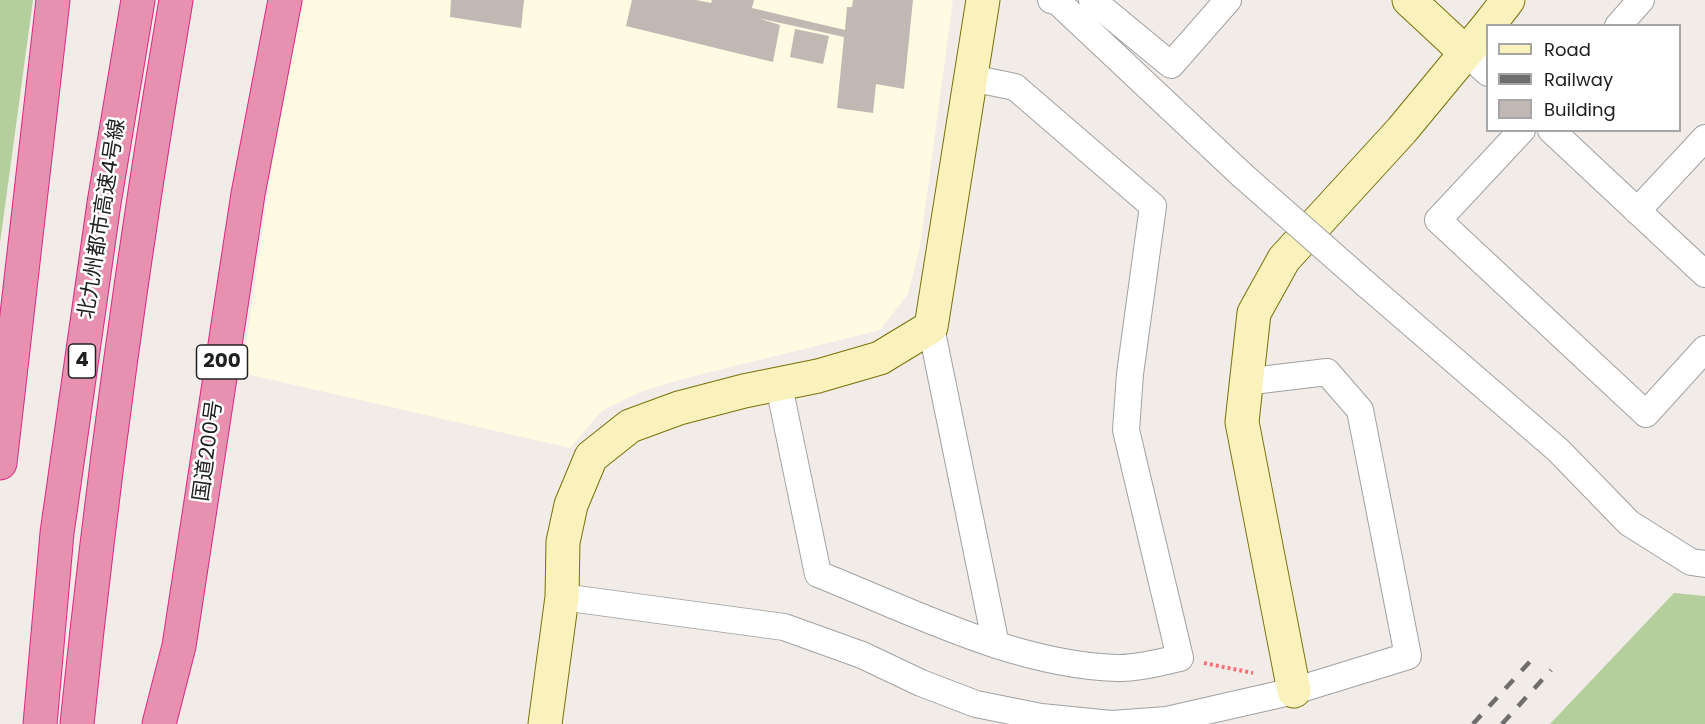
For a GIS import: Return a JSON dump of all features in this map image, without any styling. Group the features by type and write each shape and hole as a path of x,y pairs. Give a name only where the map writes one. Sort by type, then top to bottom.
{"highway":[{"path":"0,464 53,0"},
{"name":"北九州都市高速4号線","path":"40,724 57,533 104,203 138,0"},
{"name":"北九州都市高速4号線","path":"77,724 96,539 140,211 176,0"},
{"name":"国道200号","path":"159,724 179,646 248,194 285,0"}],"street":[{"path":"983,0 931,327 996,645"},
{"path":"1051,0 1058,2 1242,175 1558,450 1629,523 1691,562 1705,564"},
{"path":"1092,0 1171,65 1228,0"},
{"path":"1409,0 1477,63"},
{"path":"1490,24 1508,0"},
{"path":"1620,24 1641,0"},
{"path":"1293,686 1242,422 1244,382 1254,313 1284,259 1401,130 1477,63 1486,33"},
{"path":"778,386 818,574 996,645 1058,661 1119,668 1180,658 1126,430 1130,374 1153,206 1015,87 971,78"},
{"path":"1520,132 1438,220 1646,414 1705,349"},
{"path":"1553,132 1705,274"},
{"path":"1637,211 1705,138"},
{"path":"545,724 562,597 563,542 571,505 591,458 630,426 679,408 744,391 778,386 880,358 931,327"},
{"path":"562,597 784,627 862,655 976,704 1041,717 1111,724 1167,720 1408,656 1360,410 1327,372 1244,382"}],"path":[{"path":"1180,658 1293,686"}],"shaded area":[{"path":"304,0 953,0 920,247 908,294 880,330 679,380 640,392 602,411 570,448 242,373 280,109"}],"green space":[{"path":"0,0 33,0 0,243"},
{"path":"1674,593 1705,596 1705,724 1550,724"}],"building":[{"path":"451,0 524,0 521,28 450,17"},
{"path":"632,0 696,0 711,3 712,0 754,0 752,8 845,30 847,7 852,7 853,0 913,0 904,89 876,84 873,113 837,108 844,37 758,18 780,25 773,62 626,26"},
{"path":"795,29 829,36 823,64 790,57"}],"railway":[{"path":"1473,724 1535,656"},
{"path":"1502,724 1551,670"}]}
